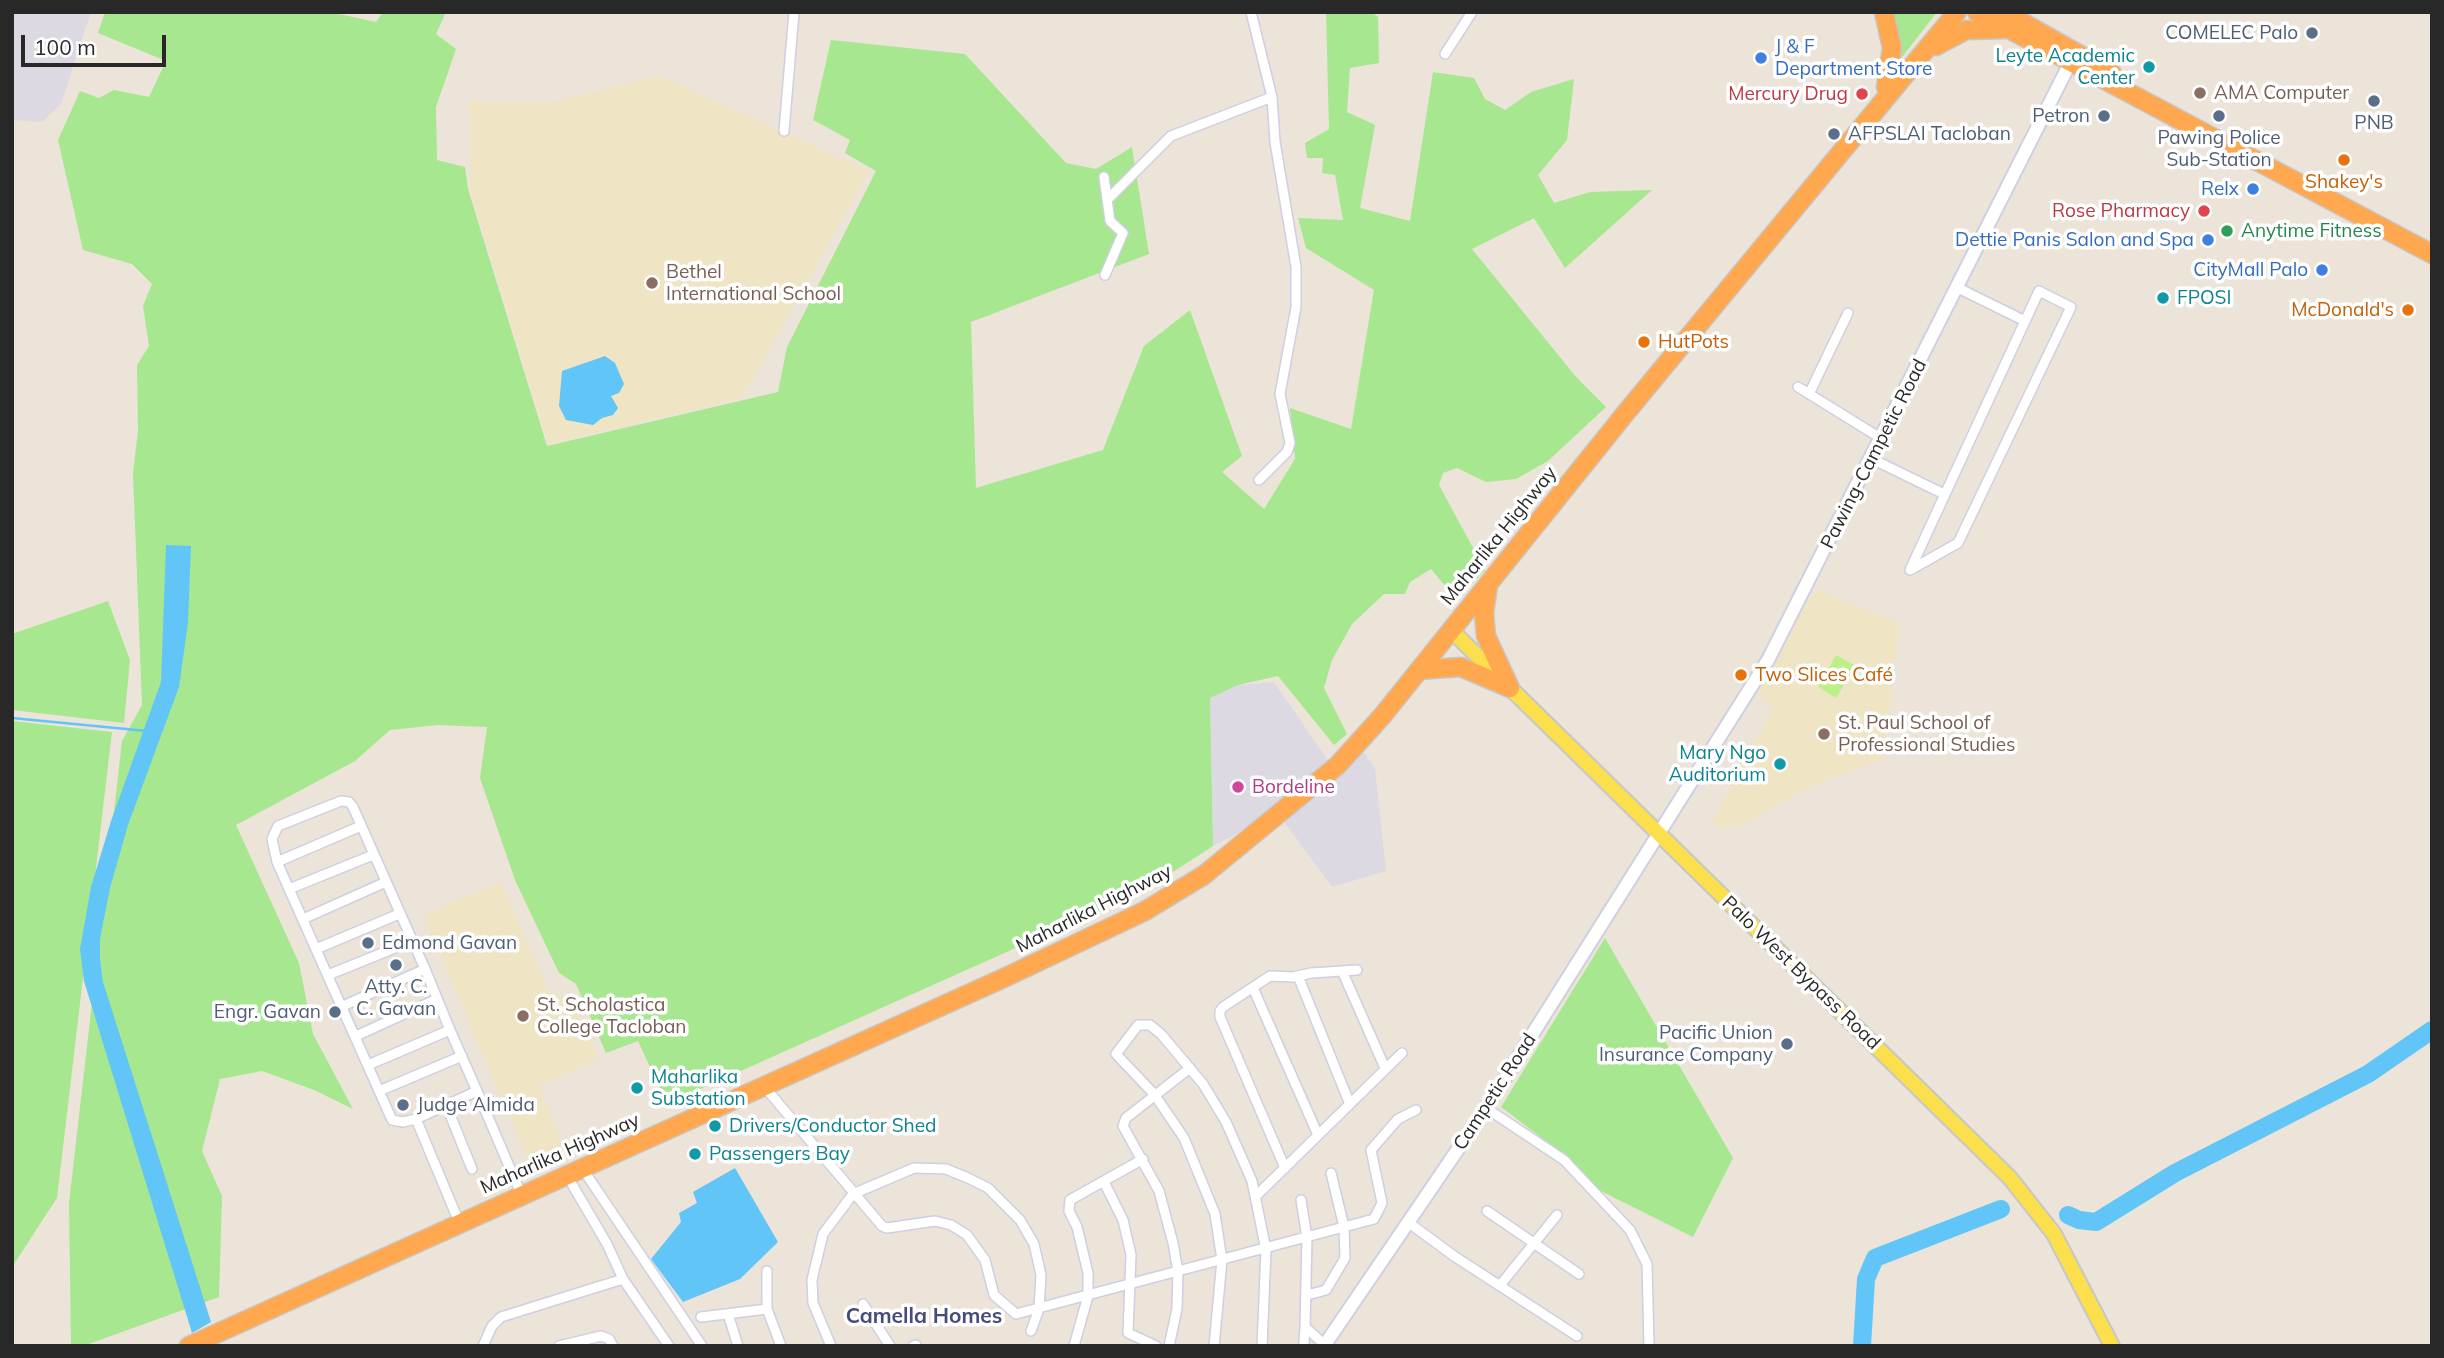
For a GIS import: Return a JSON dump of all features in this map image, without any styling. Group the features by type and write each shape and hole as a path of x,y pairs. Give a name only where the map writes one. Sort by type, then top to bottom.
{"highway":[{"path":"1884,12 1892,48 1886,87"},
{"name":"Maharlika Highway","path":"189,1346 1145,911 1204,875 1338,765 1419,670 1792,209 1799,195 1944,12"},
{"name":"Maharlika Highway","path":"1792,209 1805,200 1958,12"},
{"path":"1977,12 2432,254"},
{"path":"2004,12 2214,132 2221,141"},
{"path":"2025,12 2046,35"},
{"path":"1922,56 1944,39 1966,30 2001,28 2017,33"},
{"path":"1489,582 1484,613 1486,636 1510,688"},
{"path":"1419,670 1461,667 1510,688"}],"main road":[{"name":"Palo West Bypass Road","path":"1451,630 2010,1178 2054,1234 2112,1346"}],"street":[{"path":"784,131 794,12"},
{"path":"1251,12 1272,97 1275,142 1296,267 1296,307 1280,394 1290,443 1287,452 1259,481"},
{"path":"1445,54 1472,12"},
{"name":"Pawing-Campetic Road","path":"1658,833 1768,660 2070,63"},
{"path":"1107,200 1171,136 1272,97"},
{"path":"1104,177 1110,221 1124,233 1105,275"},
{"path":"1958,288 2025,321"},
{"path":"2039,291 2071,307 1958,543 1910,570 1944,494 2039,291"},
{"path":"1809,394 1848,313"},
{"path":"1798,387 1882,439"},
{"path":"1872,459 1944,494"},
{"path":"477,1091 416,1119 403,1122 392,1119 277,862 272,839 278,826 345,800 353,807 425,969 521,1194"},
{"path":"277,862 360,826"},
{"name":"Campetic Road","path":"1325,1345 1486,1108 1658,833"},
{"path":"289,889 373,855"},
{"path":"303,919 386,882"},
{"path":"316,949 399,914"},
{"path":"328,975 412,941"},
{"path":"343,1006 425,969"},
{"path":"1285,1168 1220,1017 1223,1007 1270,976 1357,970"},
{"path":"1343,973 1385,1068"},
{"path":"1298,976 1349,1102"},
{"path":"1253,988 1318,1135"},
{"path":"356,1037 437,999"},
{"path":"1214,1346 1222,1260 1215,1214 1196,1162 1154,1094 1116,1054 1133,1029 1150,1025 1190,1068 1226,1122 1257,1195 1266,1250 1262,1346"},
{"path":"368,1065 450,1030"},
{"path":"1257,1195 1402,1053"},
{"path":"379,1091 462,1056"},
{"path":"1169,1346 1177,1309 1178,1272 1159,1191 1123,1126 1126,1118 1190,1068"},
{"path":"763,1086 884,1228 924,1220 943,1222 960,1229 979,1249 994,1295 1011,1312 1021,1314 1374,1219 1379,1215 1382,1203 1371,1150 1398,1119 1416,1110"},
{"path":"447,1107 472,1169"},
{"path":"1486,1108 1564,1160 1630,1230 1647,1264 1649,1346"},
{"path":"416,1119 459,1222"},
{"path":"1074,1346 1088,1296 1083,1249 1068,1206 1070,1200 1143,1159"},
{"path":"831,1346 816,1312 812,1280 824,1234 853,1194 898,1173 934,1167 962,1175 988,1188 1020,1220 1034,1244 1041,1275 1040,1309 1031,1331"},
{"path":"574,1171 623,1279 669,1346"},
{"path":"574,1171 702,1346"},
{"path":"1307,1295 1320,1293 1331,1283 1345,1258 1344,1227 1331,1173"},
{"path":"1104,1182 1123,1220 1131,1255 1128,1333 1156,1346"},
{"path":"1301,1200 1307,1238 1304,1343"},
{"path":"1487,1211 1579,1274"},
{"path":"1501,1284 1557,1215"},
{"path":"1409,1223 1454,1256 1501,1284 1577,1336"},
{"path":"766,1271 767,1309 781,1346"},
{"path":"483,1346 492,1326 501,1317 623,1279"},
{"path":"863,1304 890,1346"},
{"path":"701,1317 767,1309"},
{"path":"728,1314 738,1346"},
{"path":"1305,1327 1325,1345"},
{"path":"559,1346 601,1336 610,1339 613,1346"}],"shaded area":[{"path":"12,12 91,12 61,104 42,122 12,120"},
{"name":"Bethel International School","path":"660,76 869,171 742,398 548,444 470,190 470,101 550,102"},
{"name":"St. Paul School of Professional Studies","path":"1815,589 1900,623 1883,759 1805,789 1744,824 1717,828 1712,822 1774,708 1754,695"},
{"path":"1274,682 1329,762 1355,739 1375,769 1386,871 1332,887 1277,812 1213,846 1210,698 1238,685"},
{"name":"St. Scholastica College Tacloban","path":"501,882 548,990 572,1000 599,1060 539,1084 568,1159 535,1176 423,915"}],"green space":[{"path":"105,12 330,12 376,22 383,12 446,12 436,34 456,49 436,107 437,160 465,167 468,189 547,446 778,392 787,347 876,171 845,153 850,140 813,120 831,40 965,54 1066,163 1096,169 1132,147 1149,254 971,322 976,488 1103,450 1144,346 1190,310 1242,456 1222,472 1264,509 1295,459 1290,408 1351,429 1374,290 1306,248 1298,218 1343,220 1335,175 1322,173 1323,158 1307,158 1305,143 1329,129 1326,12 1371,12 1378,17 1379,63 1350,68 1347,112 1375,125 1360,208 1410,221 1433,72 1474,78 1485,99 1505,110 1531,92 1574,79 1567,140 1538,175 1554,203 1590,192 1652,190 1565,268 1534,218 1472,249 1577,378 1606,407 1548,461 1516,479 1486,482 1457,468 1443,473 1439,485 1485,570 1457,600 1431,569 1410,582 1405,594 1384,594 1352,624 1332,660 1324,688 1347,734 1334,745 1278,676 1238,685 1210,698 1213,846 1145,890 667,1104 638,1041 606,1053 576,984 559,973 515,880 480,778 487,727 438,725 390,730 355,761 236,825 299,963 313,1034 353,1109 314,1090 262,1071 220,1079 202,1151 222,1196 219,1297 83,1346 71,1346 69,1203 122,741 142,705 133,473 138,431 137,365 149,346 143,306 152,284 132,264 83,250 58,140 80,91 99,98 114,90 149,97 166,61 98,33"},
{"path":"1888,12 1937,12 1899,61 1897,61"},
{"path":"108,601 130,660 124,723 12,710 12,634"},
{"path":"1836,655 1856,666 1836,698 1818,687"},
{"path":"12,721 112,732 57,1198 12,1267"},
{"path":"1605,938 1733,1158 1693,1237 1595,1188 1566,1156 1501,1107"}],"water":[{"path":"605,356 615,363 624,384 619,393 611,396 618,408 613,415 602,418 593,425 566,420 559,406 562,371"},
{"path":"166,545 191,546 188,623 179,687 128,825 110,888 100,939 100,959 103,982 211,1322 192,1333 84,981 80,949 91,887 111,821 161,682"},
{"path":"735,1168 778,1242 740,1279 683,1302 651,1259 681,1222 679,1213 697,1203 693,1192"}],"waterway":[{"path":"12,718 147,731"},
{"path":"2068,1215 2079,1220 2096,1222 2175,1173 2368,1074 2432,1030"},
{"path":"1862,1346 1866,1279 1875,1258 2001,1209"}],"place":[{"name":"COMELEC Palo","path":"2312,33"},
{"name":"J & F Department Store","path":"1761,58"},
{"name":"Leyte Academic Center","path":"2149,67"},
{"name":"AMA Computer","path":"2200,93"},
{"name":"Mercury Drug","path":"1862,94"},
{"name":"PNB","path":"2374,101"},
{"name":"Petron","path":"2104,116"},
{"name":"Pawing Police Sub-Station","path":"2219,116"},
{"name":"AFPSLAI Tacloban","path":"1834,134"},
{"name":"Shakey's","path":"2344,160"},
{"name":"Relx","path":"2253,189"},
{"name":"Rose Pharmacy","path":"2204,211"},
{"name":"Anytime Fitness","path":"2227,231"},
{"name":"Dettie Panis Salon and Spa","path":"2208,240"},
{"name":"CityMall Palo","path":"2322,270"},
{"name":"Bethel International School","path":"652,283"},
{"name":"FPOSI","path":"2163,298"},
{"name":"McDonald's","path":"2408,310"},
{"name":"HutPots","path":"1644,342"},
{"name":"Two Slices Café","path":"1741,675"},
{"name":"St. Paul School of Professional Studies","path":"1824,734"},
{"name":"Mary Ngo Auditorium","path":"1780,764"},
{"name":"Bordeline","path":"1238,787"},
{"name":"Edmond Gavan","path":"368,943"},
{"name":"Atty. C. C. Gavan","path":"396,965"},
{"name":"Engr. Gavan","path":"335,1012"},
{"name":"St. Scholastica College Tacloban","path":"523,1016"},
{"name":"Pacific Union Insurance Company","path":"1787,1044"},
{"name":"Maharlika Substation","path":"637,1088"},
{"name":"Judge Almida","path":"403,1105"},
{"name":"Drivers/Conductor Shed","path":"715,1126"},
{"name":"Passengers Bay","path":"695,1154"}],"district":[{"name":"Camella Homes","path":"924,1317"}]}
